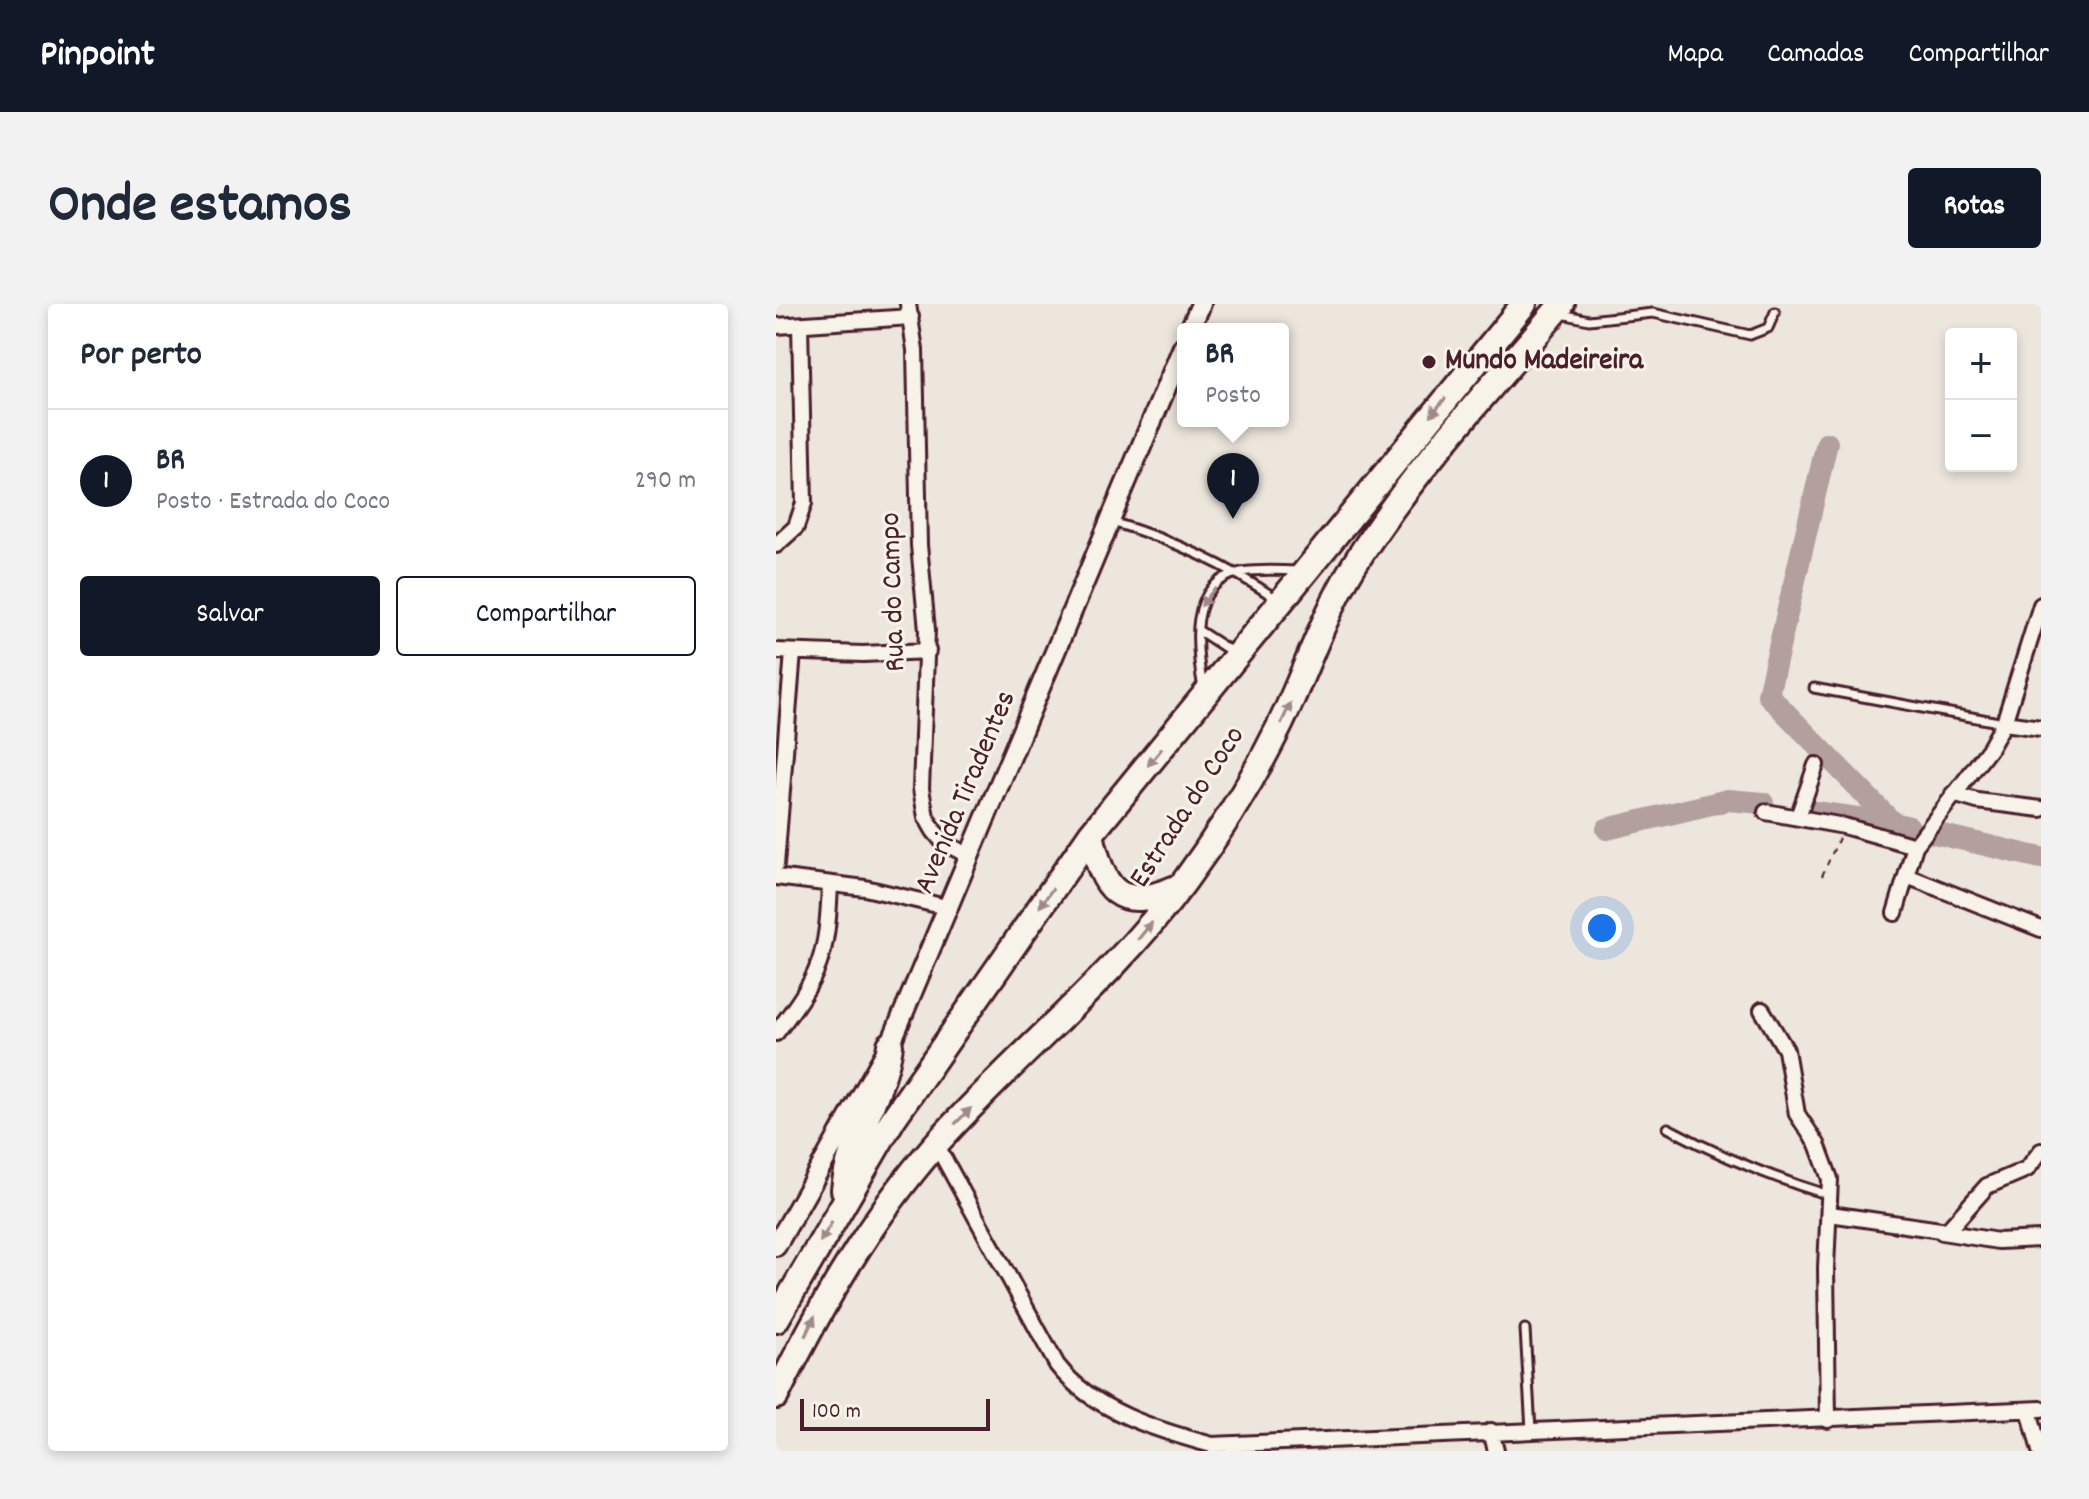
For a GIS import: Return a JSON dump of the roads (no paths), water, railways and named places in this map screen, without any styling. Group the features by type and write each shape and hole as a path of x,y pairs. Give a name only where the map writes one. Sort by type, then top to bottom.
{"highway":[{"name":"Estrada do Coco","path":"776,1320 893,1119 1091,834 1524,304"},
{"name":"Estrada do Coco","path":"776,1396 818,1311 876,1222 936,1144 1138,940 1182,885 1220,831 1278,729 1353,567 1411,482 1558,308"},
{"path":"1091,834 1101,875 1115,892 1130,899 1150,899 1182,885"},
{"path":"843,1203 851,1153 878,1093 890,1045"}],"street":[{"path":"1193,323 1201,304"},
{"path":"776,326 910,311"},
{"name":"Rua do Campo","path":"910,311 919,545 928,651 920,757 926,817 944,843 970,856"},
{"path":"776,545 796,527 804,503 800,325"},
{"name":"Avenida Tiradentes","path":"776,1246 890,1045 1177,362"},
{"path":"1895,913 1915,846 1990,748 2004,723 2041,605"},
{"path":"776,651 863,654 928,651"},
{"path":"776,865 780,764 793,652"},
{"path":"2004,723 2041,728"},
{"path":"1798,817 1816,765"},
{"path":"1953,794 1977,801 2041,809"},
{"path":"1766,812 1844,826 1915,846"},
{"path":"1907,876 2041,929"},
{"path":"776,877 878,890 950,908"},
{"path":"776,1033 812,983 821,962 827,941 830,884"},
{"path":"1762,1010 1786,1050 1797,1114 1825,1160 1831,1195 1826,1268 1828,1420"},
{"path":"936,1144 1057,1365 1069,1381 1117,1410 1212,1448 1384,1444 1491,1431 2035,1410 2040,1451"},
{"path":"1941,1232 1952,1228 1987,1186 2027,1169 2041,1151"},
{"path":"1830,1214 1998,1241 2041,1239"},
{"path":"1491,1431 1496,1451"}],"lane":[{"path":"1558,308 1589,320 1663,314 1750,335 1768,328 1775,312"},
{"path":"1112,522 1167,538 1238,572 1280,601"},
{"path":"1204,696 1196,618 1200,606 1217,585 1238,572 1304,571"},
{"path":"1198,630 1237,655"},
{"path":"1814,688 2004,723"},
{"path":"1668,1128 1715,1154 1778,1180 1831,1195"},
{"path":"1525,1329 1531,1430"}],"waterway":[{"path":"1827,443 1768,695 1893,823 1909,827"},
{"path":"1607,829 1728,800 1763,803"},
{"path":"1808,811 1893,823"},
{"path":"1930,832 2041,858"}],"place":[{"name":"Mundo Madeireira","path":"1429,362"},
{"name":"BR","path":"1233,519"}]}
